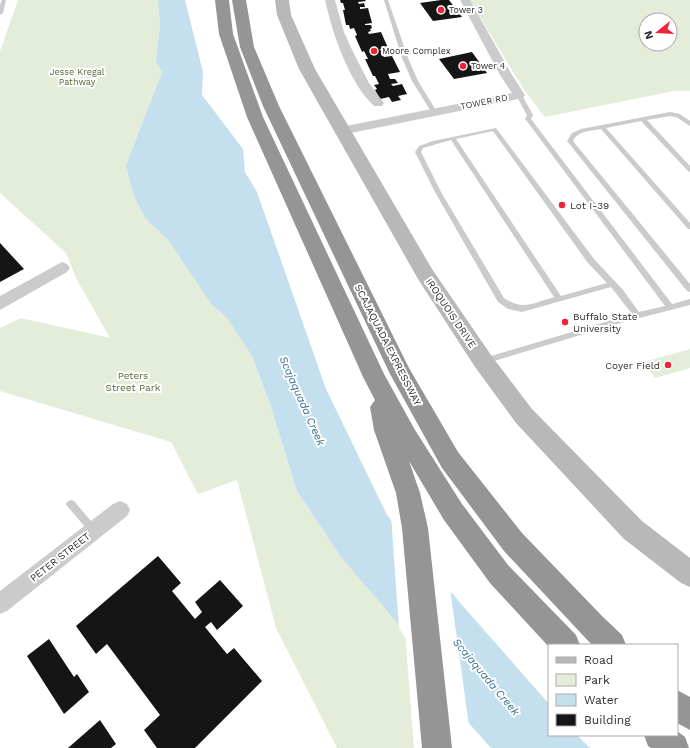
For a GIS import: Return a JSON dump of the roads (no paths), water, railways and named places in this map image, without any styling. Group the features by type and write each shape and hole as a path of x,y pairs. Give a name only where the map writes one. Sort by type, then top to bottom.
{"highway":[{"path":"222,0 226,34 255,117 375,378 407,437 458,518 499,574 565,644"},
{"name":"SCAJAQUADA EXPRESSWAY","path":"239,0 247,47 271,106 401,374 450,460 513,542 611,644"},
{"path":"375,378 386,430 408,493 416,528 437,748"},
{"path":"678,707 690,715"},
{"path":"660,736 674,748"}],"street":[{"name":"IROQUOIS DRIVE","path":"282,0 284,15 307,69 341,131 425,274 483,361 524,416 627,525 690,574"},
{"path":"330,0 340,35 362,81 374,101 378,104"},
{"name":"TOWER RD","path":"341,131 519,95 465,0"},
{"path":"0,304 62,268"},
{"name":"PETER STREET","path":"0,604 120,510"}],"lane":[{"path":"0,13 4,0"},
{"path":"386,0 404,58 415,81 434,112"},
{"path":"519,95 530,115 528,120 580,186 670,307"},
{"path":"690,124 678,115 670,114 602,127 575,134 571,137 570,141 690,289"},
{"path":"642,119 690,170"},
{"path":"602,127 690,228"},
{"path":"613,284 522,309 511,307 501,300 438,192 418,152 421,147 494,130 591,261 613,284 637,316"},
{"path":"453,139 559,299"},
{"path":"483,361 690,302"},
{"path":"71,504 94,531"}],"water":[{"name":"Scajaquada Creek","path":"158,0 185,0 203,72 202,95 243,149 245,172 257,192 326,389 387,515 462,605 548,703 548,736 578,736 590,748 491,748 448,700 405,632 341,557 297,491 270,404 252,356 227,318 211,304 168,240 145,218 134,196 126,165 162,72 156,61 160,24"}],"place":[{"name":"Tower 3","path":"441,10"},
{"name":"Moore Complex","path":"374,51"},
{"name":"Tower 4","path":"463,66"},
{"name":"Lot I-39","path":"562,205"},
{"name":"Buffalo State University","path":"565,322"},
{"name":"Coyer Field","path":"668,365"}],"park label":[{"name":"Jesse Kregal Pathway","path":"77,78"},
{"name":"Peters Street Park","path":"133,380"}]}
